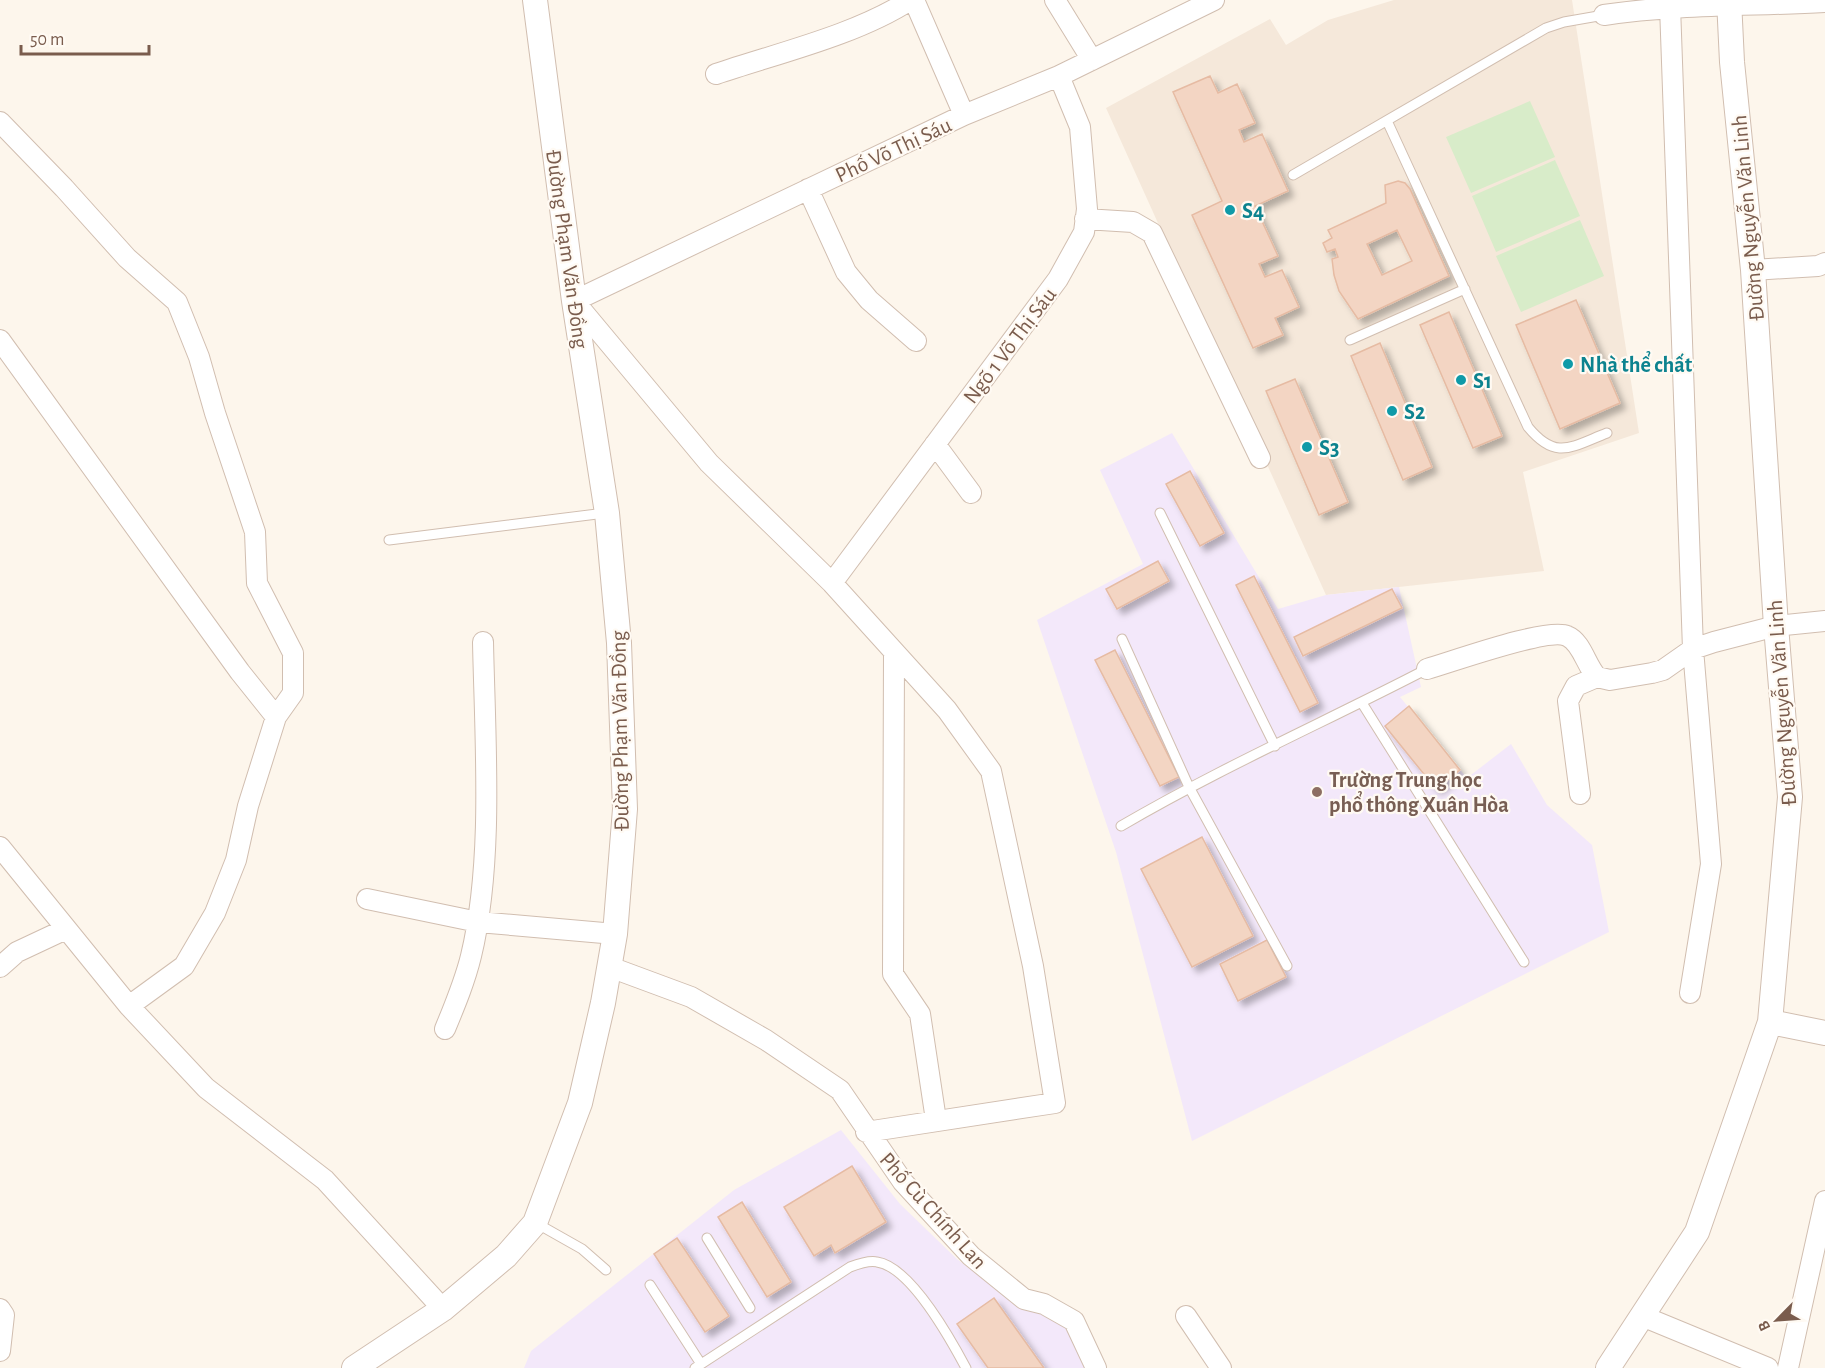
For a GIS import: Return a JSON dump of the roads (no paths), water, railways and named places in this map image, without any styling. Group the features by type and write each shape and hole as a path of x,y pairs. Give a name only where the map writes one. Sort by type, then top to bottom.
{"street":[{"name":"Đường Phạm Văn Đồng","path":"354,1368 443,1309 506,1256 535,1222 580,1102 603,1003 615,934 625,809 619,643 607,513 574,301 535,0"},
{"path":"716,74 873,21 912,0 964,115"},
{"path":"1055,0 1092,60"},
{"name":"Phố Võ Thị Sáu","path":"574,301 964,115 1059,76 1214,0"},
{"path":"1604,15 1637,5 1825,2"},
{"name":"Đường Nguyễn Văn Linh","path":"1608,1368 1697,1232 1770,1022 1790,797 1776,626 1753,270 1732,62 1730,4"},
{"path":"1670,6 1693,649 1711,864 1690,993"},
{"name":"Ngõ 1 Võ Thị Sáu","path":"832,583 1058,279 1084,232 1080,127 1059,76"},
{"path":"0,122 127,258 177,302 199,357 255,532 257,583 293,653 293,693 276,717 248,806 236,860 215,913 184,966 129,1006"},
{"path":"808,189 846,272 869,300 916,341"},
{"path":"1085,219 1133,222 1152,233 1260,458"},
{"path":"1753,270 1818,266 1825,263"},
{"path":"574,301 709,463 832,583 946,710 991,771 1032,966 1055,1103 866,1132"},
{"path":"0,339 240,672 276,717"},
{"path":"935,444 971,493"},
{"path":"1427,669 1522,640 1558,634 1572,639 1597,676 1610,680 1663,670 1693,649 1776,626 1825,621"},
{"path":"445,1029 471,957 478,922 486,774 483,642"},
{"path":"894,652 893,974 920,1014 936,1120"},
{"path":"1580,794 1568,700 1576,686 1597,676"},
{"path":"0,847 129,1006 206,1088 324,1180 443,1309"},
{"path":"367,899 478,922 615,934"},
{"path":"0,968 17,952 66,929"},
{"name":"Phố Cù Chính Lan","path":"610,966 691,997 766,1040 840,1090 866,1132 903,1182 972,1256 1024,1299 1044,1304 1074,1321 1096,1368"},
{"path":"603,1003 634,975"},
{"path":"1770,1022 1825,1034"},
{"path":"1788,1368 1825,1201"},
{"path":"0,1310 4,1315 0,1351"},
{"path":"1186,1316 1221,1368"},
{"path":"1642,1316 1768,1368"}],"lane":[{"path":"1293,175 1388,123 1546,28 1572,20 1604,15"},
{"path":"1388,123 1528,427 1549,447 1560,450 1607,433"},
{"path":"1350,340 1465,289"},
{"path":"389,540 607,513"},
{"path":"1160,513 1275,746"},
{"path":"1122,639 1189,786 1287,966"},
{"path":"1121,826 1189,786 1275,746 1427,669"},
{"path":"1362,703 1524,962"},
{"path":"535,1222 582,1249 606,1270"},
{"path":"707,1238 750,1308"},
{"path":"650,1284 698,1366 850,1267 874,1261 884,1264 907,1280 945,1329 966,1368"}],"place":[{"name":"S4","path":"1230,210"},
{"name":"Nhà thể chất","path":"1568,364"},
{"name":"S1","path":"1461,380"},
{"name":"S2","path":"1392,411"},
{"name":"S3","path":"1307,447"},
{"name":"Trường Trung học phổ thông Xuân Hòa","path":"1317,792"}]}
